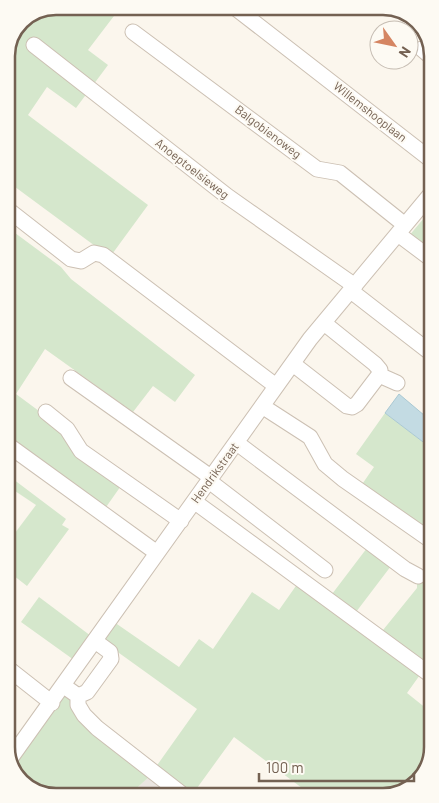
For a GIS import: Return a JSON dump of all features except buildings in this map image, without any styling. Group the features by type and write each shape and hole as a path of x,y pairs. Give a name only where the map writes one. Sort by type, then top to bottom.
{"street":[{"name":"Willemshooplaan","path":"245,15 424,154"},
{"name":"Balgobienoweg","path":"133,32 317,168 340,173 424,252"},
{"name":"Anoeptoelsieweg","path":"34,45 227,196 353,289 424,348"},
{"name":"Hendrikstraat","path":"16,752 276,386 324,323 424,202"},
{"path":"15,214 71,259 81,261 94,253 103,255 276,386"},
{"path":"293,364 347,406 352,407 357,404 380,375 380,370 375,364 324,323"},
{"path":"380,375 397,383"},
{"path":"72,378 210,480 326,570"},
{"path":"262,406 310,438 325,464 342,479 424,535"},
{"path":"46,412 67,429 81,451 181,521"},
{"path":"237,443 405,569 418,576"},
{"path":"15,450 157,553"},
{"path":"195,502 424,670"},
{"path":"78,696 88,692 111,659 110,652 95,641"},
{"path":"15,674 52,703"},
{"path":"64,686 78,696"},
{"path":"78,696 78,705 84,715 97,728 174,788"}],"shaded area":[{"path":"150,776 167,788 137,788"}],"green space":[{"path":"56,15 115,15 88,50 108,65 76,108 47,87 28,115 148,205 110,257 15,187 16,45 27,27 40,18"},
{"path":"424,218 424,253 408,237"},
{"path":"15,233 61,267 71,279 195,375 175,402 153,386 133,412 45,349 16,394 66,431 123,483 104,510 15,445"},
{"path":"385,413 424,443 424,528 420,534 356,493 374,467 356,454"},
{"path":"15,481 66,519 62,525 69,529 27,586 15,577 15,533 36,505 15,491"},
{"path":"367,548 391,566 353,616 329,598"},
{"path":"424,569 424,668 379,635 417,588 417,577"},
{"path":"298,583 422,672 407,693 424,707 424,752 417,770 410,778 399,785 383,788 302,788 234,737 197,788 176,788 153,771 197,709 101,640 114,622 179,667 199,639 213,649 252,592 279,610"},
{"path":"39,597 91,636 74,660 21,622"},
{"path":"65,693 150,776 137,788 53,788 43,786 29,778 23,772 17,758"}],"water":[{"path":"399,394 424,415 424,443 385,413"}]}
